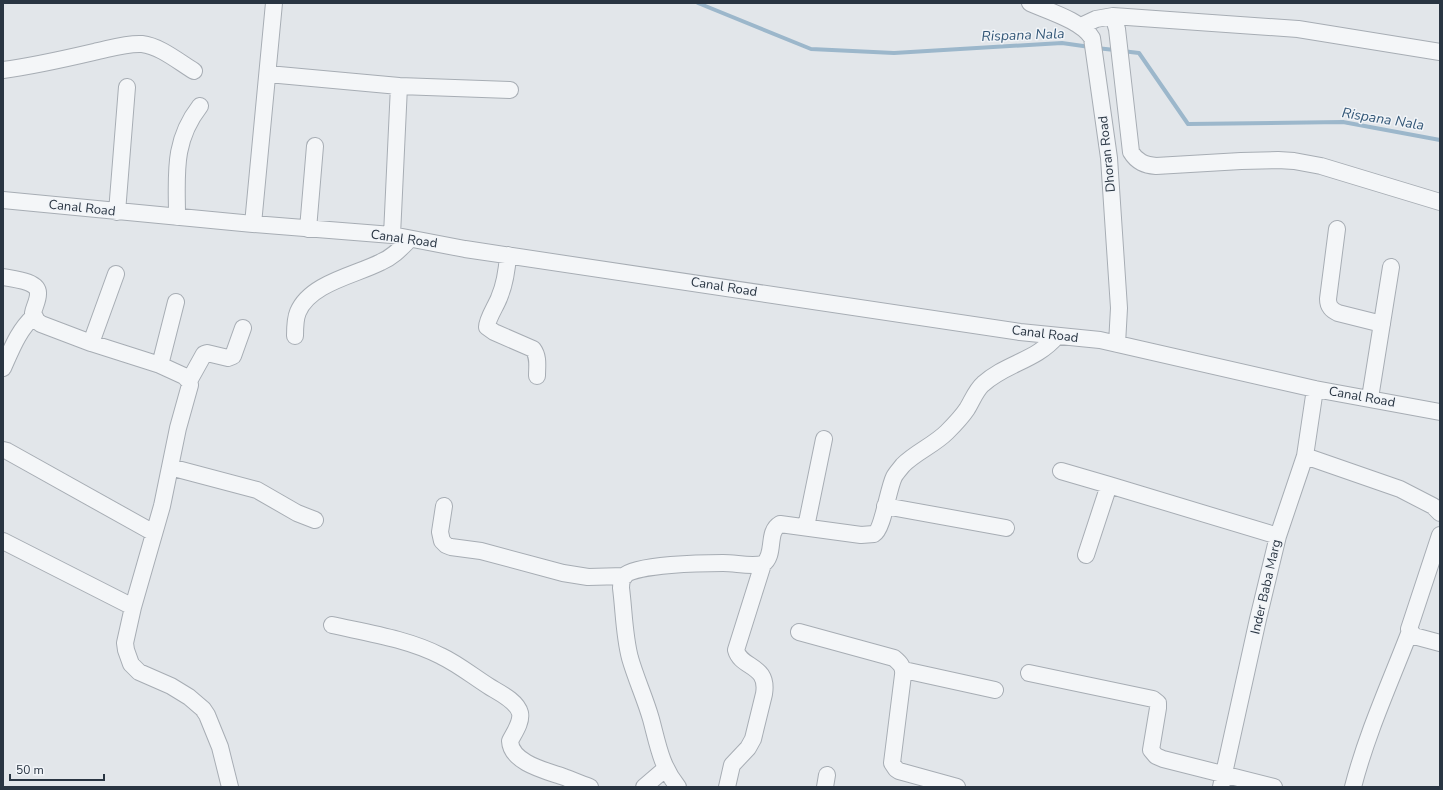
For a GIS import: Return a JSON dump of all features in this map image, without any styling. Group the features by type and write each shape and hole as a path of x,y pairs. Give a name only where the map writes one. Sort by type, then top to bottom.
{"street":[{"path":"253,224 274,3"},
{"name":"Dhoran Road","path":"1030,3 1081,26 1088,31 1092,38 1109,158 1120,308 1117,344"},
{"path":"1081,26 1096,19 1115,23 1298,29 1440,52"},
{"path":"1115,23 1131,152 1137,160 1142,163 1156,166 1242,161 1294,161 1321,166 1440,202"},
{"path":"3,70 32,66 122,46 143,44 153,47 194,71"},
{"path":"268,74 399,86 510,90"},
{"path":"392,235 399,86"},
{"path":"117,212 127,88"},
{"path":"177,217 177,168 179,148 192,116 200,106"},
{"path":"308,229 314,146"},
{"name":"Canal Road","path":"3,200 117,212 392,235 508,255 1020,332 1100,340 1315,389 1440,412"},
{"path":"1337,229 1328,299 1329,306 1338,313 1382,324"},
{"path":"295,336 295,322 298,313 302,304 308,298 320,288 389,258 410,239"},
{"path":"508,255 503,288 500,298 487,322 487,327 494,332 533,349 538,358 537,376"},
{"path":"1370,398 1391,267"},
{"path":"91,343 116,274"},
{"path":"3,277 29,283 36,288 38,295 34,316 8,342 3,368"},
{"path":"160,365 176,302"},
{"path":"34,316 41,324 91,343 160,365 184,376 189,381"},
{"path":"230,787 226,765 220,746 203,709 189,697 170,686 139,672 131,664 125,643 133,607 154,533 178,428 190,385 189,381 204,354 207,353 228,358 233,356 243,328"},
{"path":"727,787 732,765 748,748 753,739 764,694 765,688 763,677 737,654 736,650 763,564 766,563 769,555 773,531 777,525 785,524 861,535 874,534 879,529 894,477 902,466 911,458 936,442 959,420 983,384 1005,370 1042,351 1057,336"},
{"name":"Inder Baba Marg","path":"1223,781 1258,619 1278,536 1305,456 1315,389"},
{"path":"806,527 824,439"},
{"path":"3,450 154,533"},
{"path":"1305,456 1400,489 1433,506 1440,513"},
{"path":"170,467 257,490 297,513 315,520"},
{"path":"1061,471 1109,484 1278,536"},
{"path":"1086,555 1109,484"},
{"path":"444,506 440,532 442,541 446,545 481,551 563,573 588,577 624,576 640,569 693,564 763,564"},
{"path":"885,506 1006,528"},
{"path":"1353,787 1372,728 1410,631 1409,627 1412,617 1440,535"},
{"path":"3,542 133,607"},
{"path":"624,576 621,582 621,588 630,658 651,719 665,769 678,787"},
{"path":"332,625 397,640 442,656 505,697 517,707 520,713 520,719 518,727 510,741 512,751 517,756 536,767 590,787"},
{"path":"1410,631 1414,636 1440,643"},
{"path":"799,632 894,658 899,662 904,670 892,763 899,771 957,787"},
{"path":"904,670 995,690"},
{"path":"1029,673 1153,699 1158,703 1151,750 1153,753 1163,759 1223,781 1274,787"},
{"path":"644,787 665,769"}],"waterway":[{"name":"Rispana Nala","path":"698,3 811,49 894,53 1062,43 1090,47"},
{"name":"Rispana Nala","path":"1096,48 1115,50"},
{"name":"Rispana Nala","path":"1122,51 1139,53 1188,124 1343,122 1440,140"}]}
